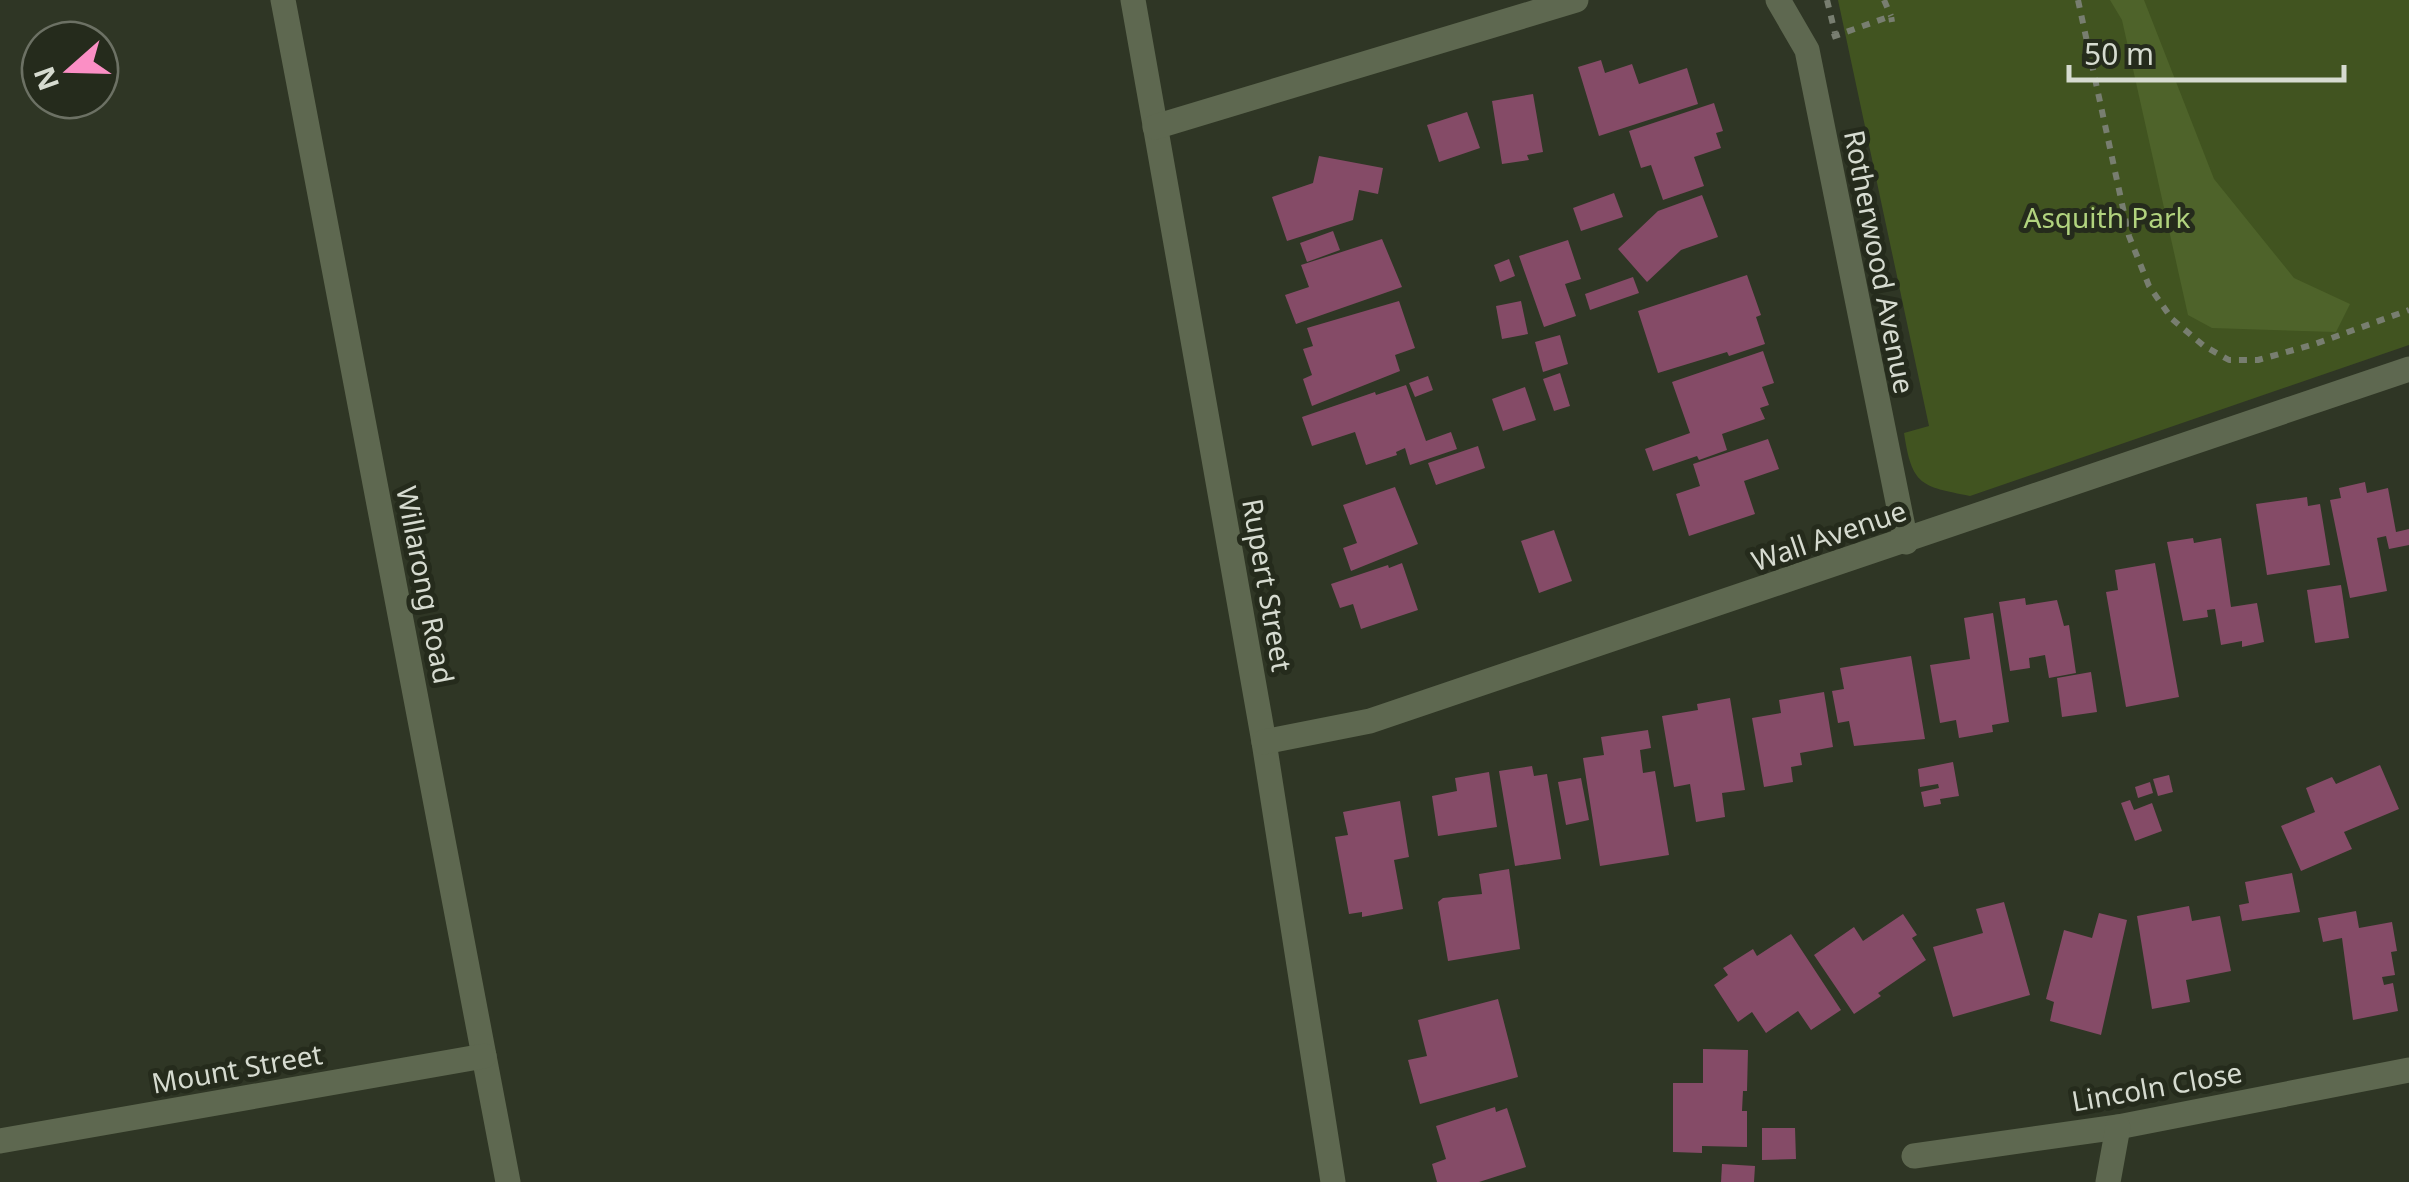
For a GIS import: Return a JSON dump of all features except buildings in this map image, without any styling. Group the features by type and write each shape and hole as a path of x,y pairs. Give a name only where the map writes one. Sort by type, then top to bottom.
{"street":[{"name":"Willarong Road","path":"283,0 508,1182"},
{"name":"Rupert Street","path":"1132,0 1264,742 1333,1182"},
{"path":"1155,127 1576,0"},
{"name":"Rotherwood Avenue","path":"1778,0 1806,50 1906,542"},
{"name":"Wall Avenue","path":"1264,742 1370,721 2409,369"},
{"name":"Mount Street","path":"0,1142 484,1056"},
{"name":"Lincoln Close","path":"1914,1156 2118,1127 2409,1070"},
{"path":"2108,1182 2118,1127"}],"path":[{"path":"1827,0 1836,35"},
{"path":"1864,25 1892,19 1884,0"},
{"path":"2078,0 2129,236 2150,286 2172,319 2228,360 2258,360 2409,310"}],"green space":[{"name":"Asquith Park","path":"1838,0 2409,0 2409,345 1970,496 1930,486 1915,474 1907,451 1904,433 1929,426"},
{"path":"2110,0 2144,0 2214,179 2294,278 2350,304 2336,332 2212,328 2188,315 2122,20"}]}
